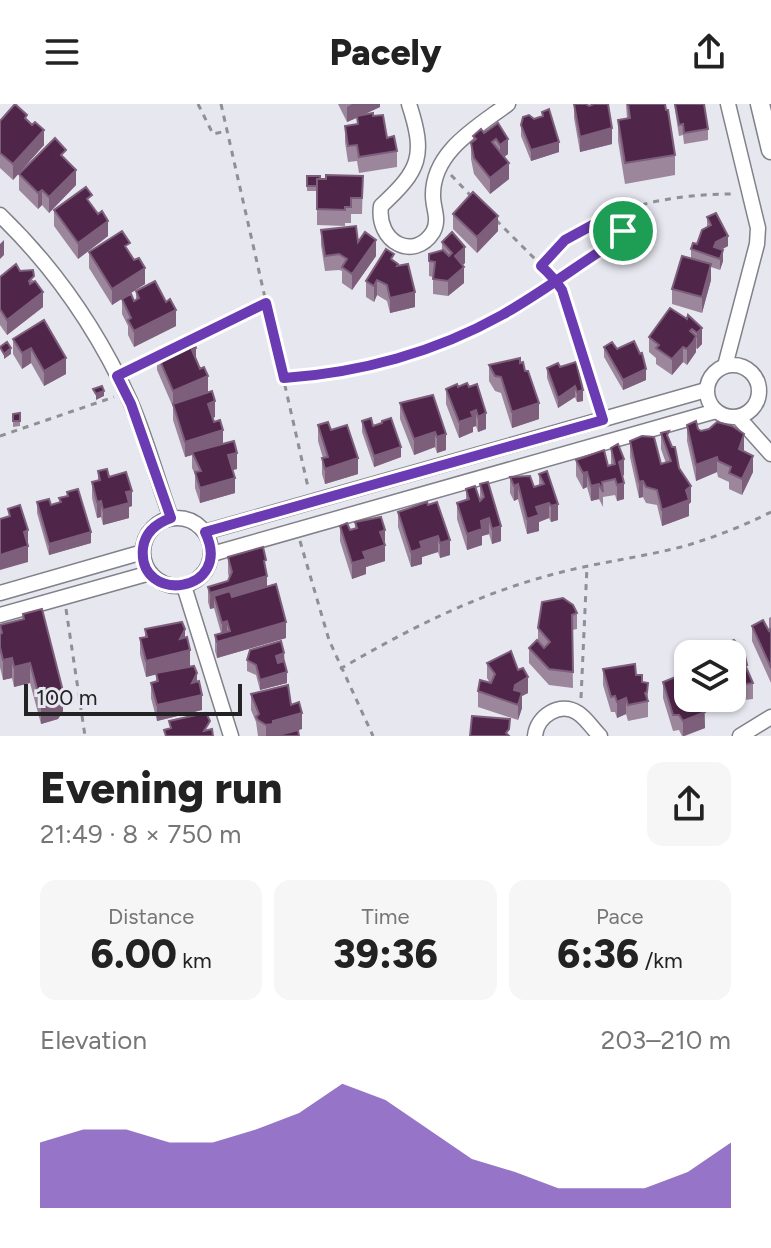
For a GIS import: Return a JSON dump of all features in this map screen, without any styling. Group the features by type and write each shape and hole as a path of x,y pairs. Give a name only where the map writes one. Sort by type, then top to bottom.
{"street":[{"path":"409,104 419,139 418,155 404,185 381,206 379,220 384,233 394,243 408,246 422,243 432,233 437,220 433,195 441,165 460,139 508,104"},
{"path":"500,104 508,104"},
{"path":"725,366 757,244 758,228 728,104"},
{"path":"760,104 771,150"},
{"path":"0,215 58,280 81,312 126,393 171,518"},
{"path":"725,366 742,366 755,377 764,398 750,411 738,417 726,417 709,402 706,390 714,373 725,366"},
{"path":"755,377 771,372"},
{"path":"205,532 706,390"},
{"path":"212,554 716,411"},
{"path":"738,417 771,454"},
{"path":"171,518 187,519 205,532 212,554 203,575 184,586 169,586 150,573 143,552 151,530 171,518"},
{"path":"0,593 143,552"},
{"path":"0,615 150,573"},
{"path":"184,586 231,736"},
{"path":"535,736 541,720 549,713 571,710 581,714 600,736"},
{"path":"740,736 771,717"}],"path":[{"path":"198,104 211,133 216,135 226,131"},
{"path":"221,104 312,502"},
{"path":"441,165 474,199"},
{"path":"541,266 565,240 622,210 667,199 751,193"},
{"path":"284,378 310,377 401,359 453,339 503,314 623,236 624,232 611,215"},
{"path":"496,221 562,290 603,420"},
{"path":"185,343 266,303"},
{"path":"117,376 158,356"},
{"path":"0,427 2,435 126,393"},
{"path":"340,669 438,616 490,595 587,565 684,546 727,532 771,512"},
{"path":"297,530 329,640 373,736"},
{"path":"581,714 587,565"},
{"path":"64,597 85,736"}],"building":[{"path":"15,104 27,115 25,118 32,125 35,122 44,130 13,164 0,153 0,121"},
{"path":"574,104 608,104 612,128 580,137"},
{"path":"628,104 665,104 675,155 625,163 618,120 630,118"},
{"path":"675,104 704,104 708,129 684,133 683,124 679,125"},
{"path":"549,109 559,142 531,150 521,125 523,117 529,115 534,119 543,116 542,112"},
{"path":"373,113 373,116 383,115 387,138 394,136 397,151 359,157 357,145 348,146 345,126 358,124 357,116"},
{"path":"498,123 508,139 500,145 496,139 492,142 509,163 490,178 474,158 471,143 476,139 473,136 481,129 484,133"},
{"path":"55,138 66,150 61,155 76,170 49,197 42,190 38,193 19,174"},
{"path":"326,175 363,176 362,198 351,198 351,207 345,207 345,210 317,209 317,179 326,179"},
{"path":"307,176 320,176 317,186 307,186"},
{"path":"86,187 92,195 87,199 98,214 102,211 108,221 78,243 54,210"},
{"path":"473,192 498,216 477,237 453,214"},
{"path":"716,213 728,236 716,242 714,247 723,250 720,259 691,249 693,243 697,244 702,230 711,225 707,217"},
{"path":"356,226 358,242 365,232 376,240 352,274 342,267 347,259 339,254 325,256 321,230"},
{"path":"122,231 130,243 125,246 134,260 139,258 145,268 112,289 89,252"},
{"path":"452,232 465,247 455,256 464,267 448,281 433,279 435,262 429,261 429,254 443,250 449,256 452,253 442,242"},
{"path":"386,249 394,254 391,259 397,266 408,264 415,292 390,298 387,285 377,280 374,286 366,281"},
{"path":"682,256 711,264 702,297 672,289"},
{"path":"16,264 20,271 33,270 30,284 35,281 43,292 7,320 0,309 0,277"},
{"path":"155,281 166,302 170,299 176,310 134,331 122,299 131,294 134,301 139,298 136,291"},
{"path":"670,308 687,319 688,315 702,328 697,333 692,329 690,331 696,336 693,342 687,349 683,347 672,359 656,348 659,345 649,337"},
{"path":"44,320 66,358 44,371 31,348 22,353 13,339"},
{"path":"193,339 196,348 192,350 200,369 204,367 208,376 173,391 157,354"},
{"path":"634,341 642,353 646,369 623,380 604,347 612,342 617,349"},
{"path":"7,342 11,348 4,354 0,347"},
{"path":"520,358 539,403 512,412 501,377 495,376 489,365"},
{"path":"576,362 583,390 577,392 575,386 558,398 547,368 558,363 560,367"},
{"path":"467,383 469,387 477,384 486,413 478,417 476,410 471,412 473,417 459,422 446,389"},
{"path":"102,386 104,391 96,394 93,389"},
{"path":"212,391 215,401 208,404 214,422 220,420 223,430 185,442 173,404"},
{"path":"433,395 446,434 437,437 435,432 414,439 400,403"},
{"path":"20,413 20,421 13,421 13,414"},
{"path":"371,418 373,426 391,418 401,447 374,456 362,421"},
{"path":"696,421 701,431 717,422 732,426 744,434 739,449 753,456 742,479 729,473 731,467 718,461 717,457 696,465 687,425"},
{"path":"328,422 331,430 347,425 358,458 325,469 322,458 328,457 318,425"},
{"path":"669,431 667,435 672,447 675,447 679,468 691,486 686,490 689,500 662,510 657,490 646,487 643,481 639,482 630,441 642,436 654,437 661,464 671,461 661,433"},
{"path":"234,441 237,453 228,455 235,478 200,488 195,472 201,471 192,452"},
{"path":"618,444 624,459 619,462 624,483 617,485 615,479 602,482 603,492 599,484 591,486 587,472 583,473 576,460 604,450 608,466 615,464 611,448"},
{"path":"107,469 109,477 126,472 132,491 126,492 129,503 103,510 101,501 97,502 92,482 100,480 98,471"},
{"path":"547,471 558,504 536,507 539,515 527,519 518,484 514,486 510,477 530,476 534,487 544,484 539,474"},
{"path":"488,482 501,526 492,529 489,518 481,521 482,529 467,534 457,503 469,499 466,489 475,486 480,501 484,497 480,484"},
{"path":"78,489 91,532 49,544 37,502 49,499 51,505 61,502 59,498"},
{"path":"427,502 428,505 437,502 450,540 440,543 438,536 420,542 422,548 411,552 398,512"},
{"path":"20,505 28,530 24,532 28,546 0,555 0,519 10,516 8,509"},
{"path":"381,517 385,530 380,532 385,545 363,552 366,559 352,563 340,526 347,523 350,530 357,528 355,522"},
{"path":"263,547 267,576 210,593 208,587 228,581 232,572 228,557"},
{"path":"276,584 286,622 217,642 215,635 230,631 227,621 222,623 214,596 230,591 232,597"},
{"path":"563,598 573,605 577,613 572,615 573,672 549,669 529,648 537,640 544,648 550,642 538,628 542,602"},
{"path":"42,609 63,691 58,699 41,703 30,663 14,667 12,658 3,660 0,625 24,619 23,614"},
{"path":"763,620 769,631 771,629 771,668 752,626"},
{"path":"182,622 185,629 180,639 187,637 190,650 146,661 140,638 147,637 145,629"},
{"path":"281,641 284,653 276,656 278,663 284,661 287,672 260,680 256,665 247,660 250,650"},
{"path":"511,651 518,670 523,668 528,677 515,685 514,690 522,692 518,705 478,691 480,680 491,683 495,674 487,663"},
{"path":"635,664 636,675 642,675 642,682 648,683 645,693 648,701 628,705 626,698 617,702 615,696 611,697 603,669"},
{"path":"194,666 197,673 192,683 199,681 202,695 157,705 151,683 158,681 156,673"},
{"path":"746,667 753,683 746,684"},
{"path":"674,678 674,712 705,712 683,721 679,715 673,715 663,682"},
{"path":"288,685 291,705 299,702 302,713 273,721 273,724 266,725 258,720 256,717 259,714 251,694"},
{"path":"206,713 210,721 204,731 212,729 213,736 166,736 164,730 171,728 169,721"},
{"path":"472,716 510,719 506,733 509,736 470,736"},
{"path":"298,730 299,736 275,736"}],"route":[{"path":"623,231 611,215 565,240 541,266 552,276 555,280 562,290 603,420 205,532 212,554 209,565 195,582 184,586 169,586 150,573 144,563 145,540 160,522 171,518 131,404 117,376 266,303 284,378 310,377 401,359 453,339 503,314 555,280 622,237 623,231"}]}
